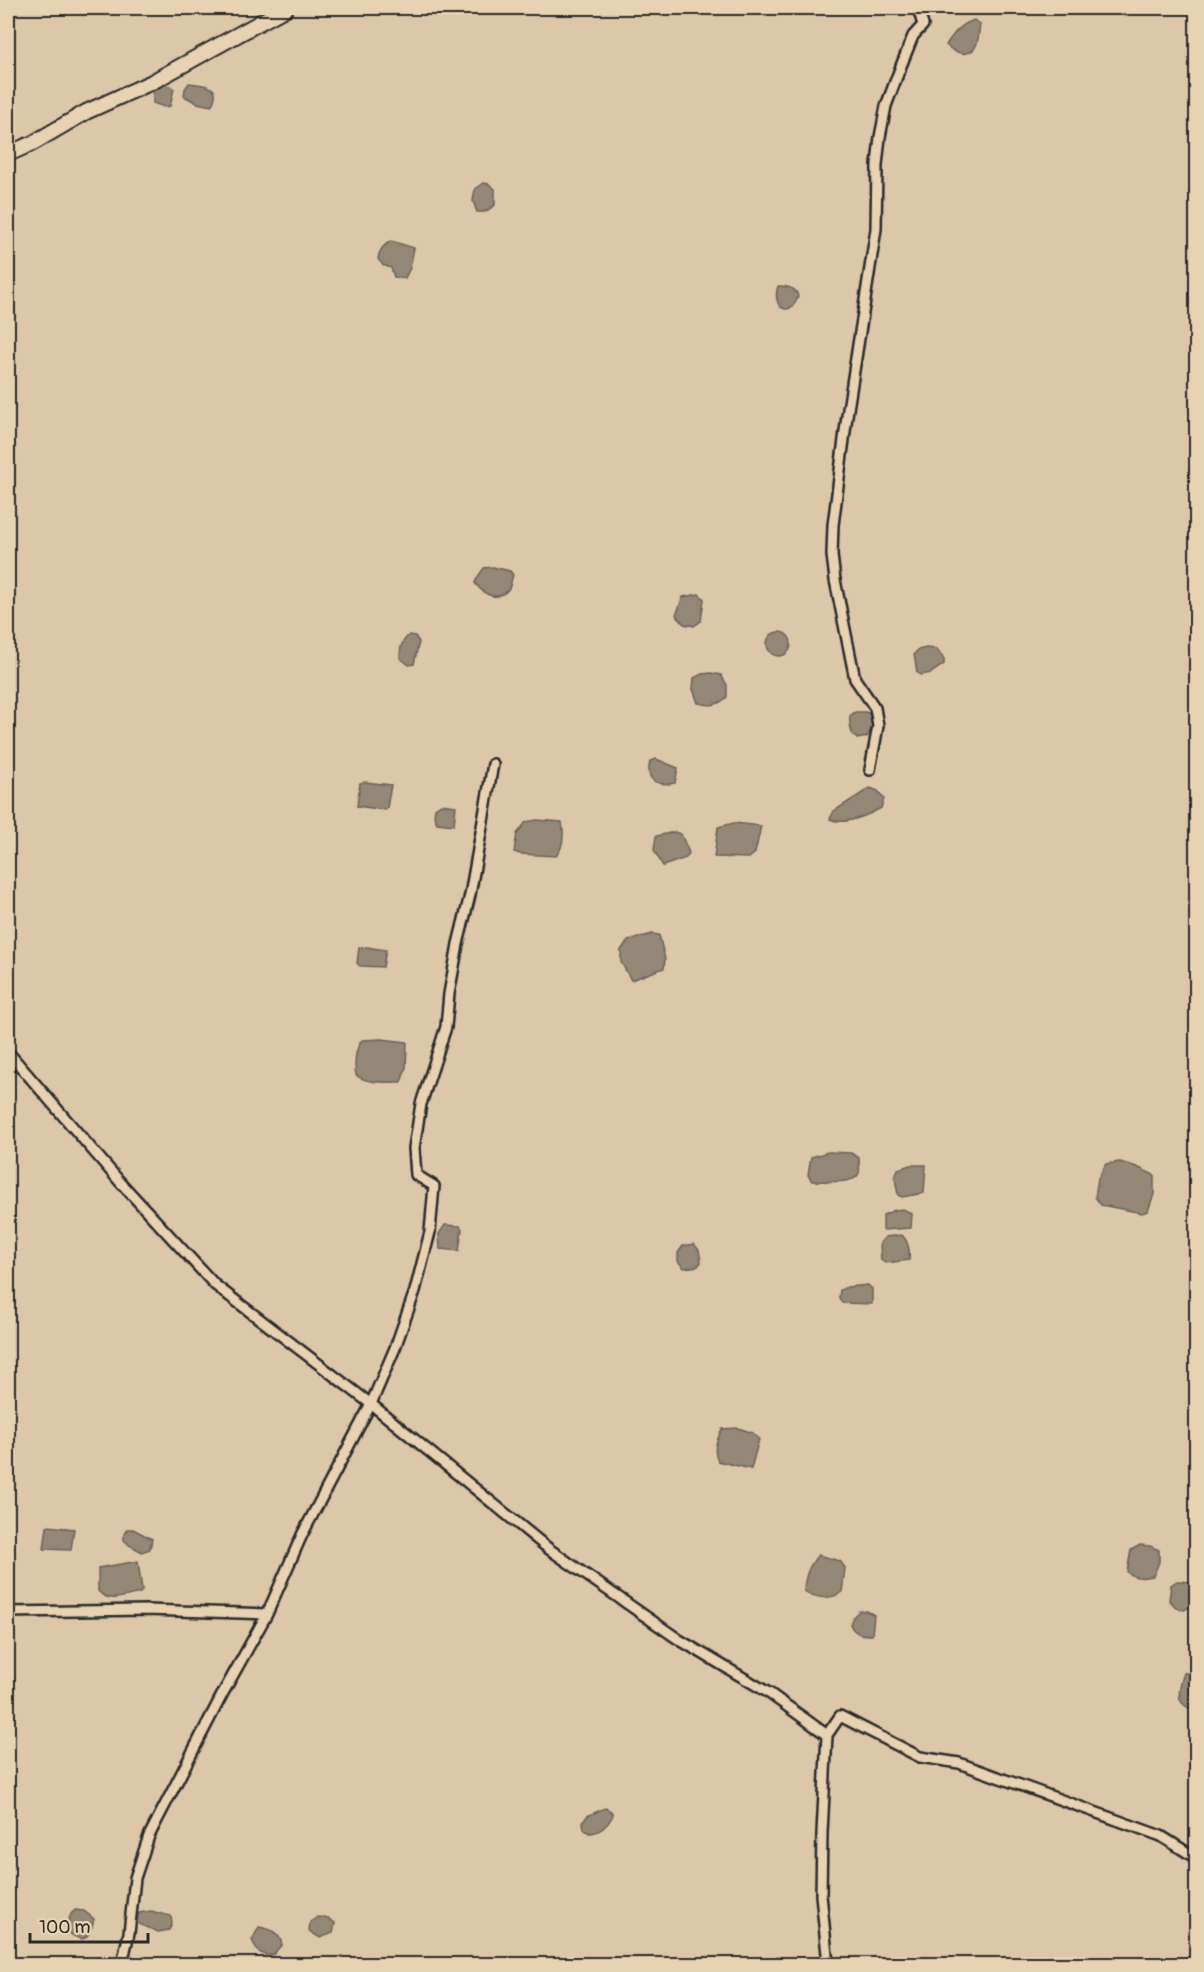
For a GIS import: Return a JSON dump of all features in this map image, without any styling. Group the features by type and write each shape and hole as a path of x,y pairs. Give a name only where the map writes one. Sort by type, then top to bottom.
{"main road":[{"path":"8,154 33,143 86,112 152,82 286,8"}],"street":[{"path":"870,770 878,726 875,708 855,679 835,580 832,555 833,525 847,416 876,229 880,137 886,106 901,66 913,36 923,24 918,8"},
{"path":"122,1965 129,1932 135,1878 149,1836 267,1614 302,1535 371,1404 396,1348 415,1291 430,1232 434,1186 416,1175 414,1148 421,1104 446,1027 456,954 470,895 493,764"},
{"path":"8,1052 121,1183 215,1285 371,1404 549,1549 678,1639 770,1693 827,1735"},
{"path":"8,1612 146,1610 267,1614"},
{"path":"828,1965 821,1895 822,1833 827,1735 840,1716 920,1757 969,1766 1139,1827 1161,1836 1197,1858"}],"shaded area":[{"path":"974,20 980,24 975,48 967,53 958,53 946,45 958,30"},
{"path":"189,83 210,87 214,90 211,106 197,103 184,96"},
{"path":"162,85 174,89 170,106 164,107 153,103 156,86"},
{"path":"483,183 495,189 495,205 485,212 477,212 473,201 475,189"},
{"path":"391,241 414,248 410,268 405,278 394,277 391,268 383,265 378,259 382,248"},
{"path":"778,286 796,291 798,297 791,308 782,308 779,305"},
{"path":"493,567 510,571 513,575 509,589 496,596 487,594 475,583 484,568"},
{"path":"699,594 704,599 701,621 694,626 684,624 676,615 683,597"},
{"path":"779,632 787,636 791,644 787,652 779,656 771,652 767,644 771,636"},
{"path":"409,635 415,636 419,642 414,664 409,665 400,658 400,651 404,640"},
{"path":"926,648 937,649 944,659 944,664 931,673 921,675 917,672 914,654"},
{"path":"711,673 721,675 727,685 727,697 714,704 698,703 693,689 694,678"},
{"path":"855,712 866,712 872,715 873,726 867,737 857,739 851,731 850,716"},
{"path":"656,759 678,768 675,783 658,783 651,778 650,761"},
{"path":"360,783 391,785 385,810 357,806"},
{"path":"870,788 878,791 884,799 881,808 849,820 830,819 834,811"},
{"path":"441,804 456,806 454,825 437,823 434,816 435,808"},
{"path":"537,820 562,822 563,840 556,856 514,852 517,834 526,822"},
{"path":"734,823 761,826 755,853 749,858 714,857 718,827"},
{"path":"674,832 681,834 689,853 686,858 663,866 654,850 656,836"},
{"path":"652,934 659,935 665,959 664,968 631,980 621,962 621,950 628,941"},
{"path":"359,948 386,950 383,967 360,966 357,963"},
{"path":"381,1039 407,1042 406,1068 401,1082 371,1081 356,1075 356,1057 362,1040"},
{"path":"828,1152 851,1153 859,1158 859,1173 856,1177 852,1180 838,1182 812,1181 808,1175 811,1157"},
{"path":"1120,1162 1154,1175 1154,1194 1148,1211 1142,1213 1101,1205 1095,1197 1098,1178 1106,1164"},
{"path":"910,1165 926,1165 924,1193 902,1197 898,1195 895,1178 898,1169"},
{"path":"903,1209 912,1214 911,1228 883,1230 883,1215"},
{"path":"445,1225 460,1226 462,1229 459,1251 440,1249 439,1234"},
{"path":"902,1235 909,1247 909,1260 885,1263 881,1260 880,1243 885,1237"},
{"path":"694,1244 699,1250 701,1262 698,1266 684,1268 678,1261 678,1253 683,1246"},
{"path":"868,1285 872,1289 872,1304 842,1303 839,1298 840,1290"},
{"path":"738,1428 753,1433 759,1439 751,1469 718,1461 716,1457 716,1445 722,1429"},
{"path":"49,1526 74,1529 71,1550 44,1549"},
{"path":"127,1529 133,1529 152,1539 150,1549 142,1552 129,1545 124,1540"},
{"path":"1140,1545 1159,1550 1159,1562 1153,1576 1139,1577 1127,1572 1131,1550"},
{"path":"818,1555 840,1561 845,1568 842,1592 838,1595 823,1598 804,1591 808,1572"},
{"path":"138,1561 142,1590 140,1593 112,1598 98,1591 98,1568"},
{"path":"1177,1581 1192,1582 1196,1588 1195,1604 1184,1610 1177,1608 1169,1600 1171,1585"},
{"path":"859,1611 867,1611 874,1615 872,1635 858,1633 850,1624"},
{"path":"1196,1672 1196,1710 1184,1705 1179,1691 1184,1673"},
{"path":"605,1808 613,1815 606,1825 593,1833 584,1829 583,1822 587,1816"},
{"path":"75,1910 84,1911 94,1919 85,1938 77,1938 65,1930"},
{"path":"151,1911 171,1916 172,1924 169,1930 158,1932 137,1923 139,1913"},
{"path":"318,1917 335,1923 333,1933 320,1938 309,1931 310,1922"},
{"path":"259,1927 274,1932 281,1940 282,1944 273,1955 265,1955 257,1951 252,1940"}]}
